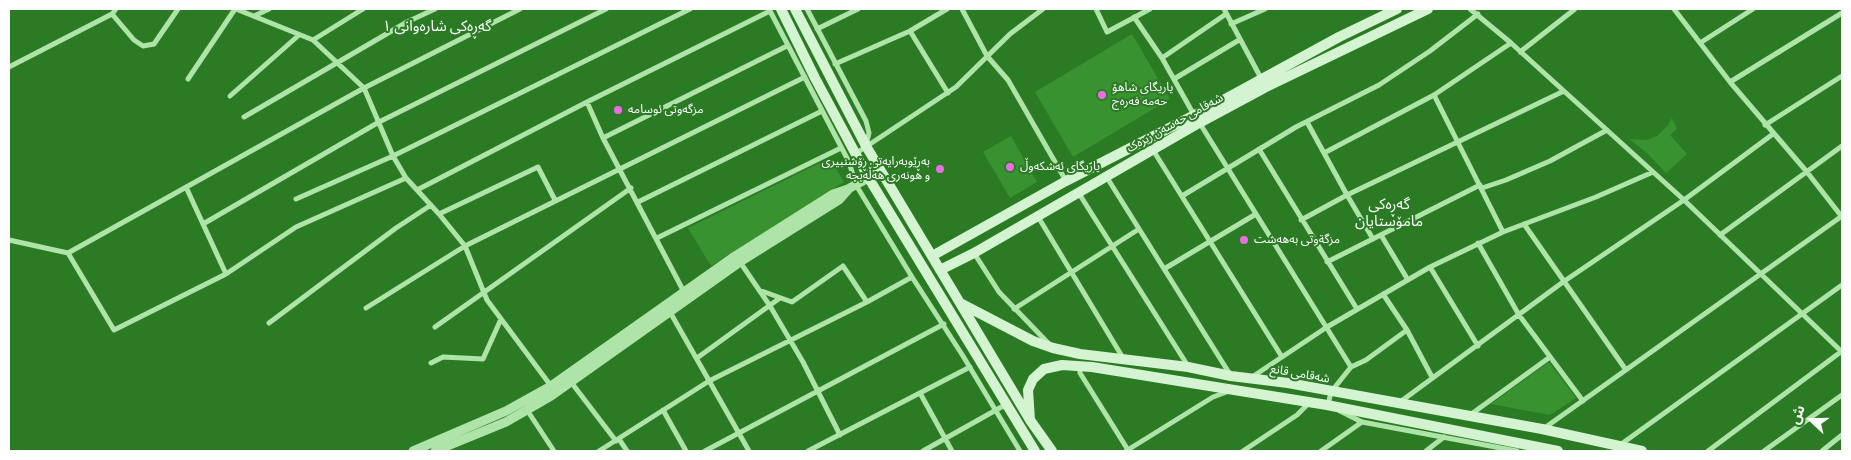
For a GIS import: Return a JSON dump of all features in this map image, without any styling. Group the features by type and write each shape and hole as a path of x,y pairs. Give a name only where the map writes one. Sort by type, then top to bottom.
{"main road":[{"path":"795,9 866,146 1048,450"},
{"name":"شەقامی حەسەن زیرەک","path":"932,256 1066,181 1197,119 1263,83 1339,37 1397,9"},
{"name":"شەقامی حەسەن زیرەک","path":"1263,83 1428,9"},
{"path":"773,10 809,79 856,154 1005,405 1035,451"},
{"name":"شەقامی حەسەن زیرەک","path":"940,270 974,253 1037,215 1153,150 1197,119"},
{"name":"شەقامی قانع","path":"960,303 1053,348 1188,367 1250,379 1288,383 1542,429 1642,451"},
{"path":"1092,367 1094,355"},
{"name":"شەقامی قانع","path":"1030,420 1028,390 1033,379 1044,369 1062,365 1080,366 1234,388 1327,404 1558,451"}],"street":[{"path":"9,67 114,11 134,40 143,46 154,44 178,9"},
{"path":"188,79 235,9 313,40 364,88 393,156 406,178 440,214 465,246 487,300 551,386"},
{"path":"254,16 269,9"},
{"path":"313,40 363,9"},
{"path":"420,16 422,9"},
{"path":"244,117 435,9"},
{"path":"9,240 68,253 364,88 520,9"},
{"path":"203,224 379,122 606,9"},
{"path":"296,199 393,156 690,9"},
{"path":"807,9 868,125 869,138 866,146"},
{"path":"817,29 858,9"},
{"path":"835,64 910,31 946,9"},
{"path":"962,9 987,56 1008,80 1066,181"},
{"path":"856,154 948,93 1017,29 1043,9"},
{"path":"1096,9 1107,32 1150,9"},
{"path":"1231,24 1265,9"},
{"path":"1470,9 1510,42 1684,200 1842,351 1708,451"},
{"path":"1520,52 1575,9"},
{"path":"1542,429 1842,216 1730,82 1674,9"},
{"path":"1700,43 1753,9"},
{"path":"417,190 587,102 773,10 787,46 809,79 822,111 849,162 852,187 944,324 1020,451"},
{"path":"1162,58 1225,11 1263,83"},
{"path":"1730,82 1842,13"},
{"path":"1182,196 1306,122 1397,74 1478,14"},
{"path":"1134,17 1162,58 1197,119 1351,367"},
{"path":"910,31 948,93"},
{"path":"230,96 299,35"},
{"path":"1174,79 1240,40"},
{"path":"1324,153 1434,95 1510,42"},
{"path":"603,138 787,46"},
{"path":"1765,125 1842,76"},
{"path":"366,308 465,246 555,200 809,79"},
{"path":"1301,220 1347,195 1564,91"},
{"path":"1434,95 1460,142 1503,232"},
{"path":"587,102 603,138 621,168 684,292"},
{"path":"638,202 822,111"},
{"path":"1306,122 1373,239"},
{"path":"1327,262 1481,186 1550,161 1607,130"},
{"path":"1399,403 1563,282 1684,200 1773,134"},
{"path":"1720,235 1842,146"},
{"path":"656,238 841,148"},
{"path":"1259,149 1357,309"},
{"path":"1153,150 1282,357"},
{"path":"440,214 538,167 555,200"},
{"path":"435,451 506,422 527,410 571,382 684,292 735,256 833,194 852,187 881,171"},
{"path":"1250,379 1327,327 1430,267 1503,232 1596,197 1652,172"},
{"path":"1106,176 1231,376"},
{"path":"68,253 114,330 226,274 296,226 406,178"},
{"path":"186,187 226,274"},
{"path":"413,451 506,411 551,386 670,312 740,262 839,200 852,187"},
{"path":"435,327 631,188"},
{"path":"1078,192 1188,367"},
{"path":"269,323 396,228 431,205"},
{"path":"1164,269 1256,214"},
{"path":"1037,215 1123,359"},
{"path":"1524,224 1626,370"},
{"path":"1014,309 1139,229"},
{"path":"1381,235 1408,280"},
{"path":"1478,243 1519,315 1583,401"},
{"path":"974,253 988,277 1014,309 1053,348"},
{"path":"740,262 770,306 818,391 840,435"},
{"path":"759,289 792,302 844,266 867,302"},
{"path":"1430,267 1478,346"},
{"path":"599,451 709,381 867,302 912,277"},
{"path":"1618,447 1842,285"},
{"path":"1383,294 1407,330 1432,377"},
{"path":"697,358 780,298"},
{"path":"670,312 749,451"},
{"path":"431,362 443,357 483,359 501,319"},
{"path":"706,451 944,324"},
{"path":"1407,330 1366,360 1351,367 1331,392 1327,404 1362,422 1517,451"},
{"path":"1469,416 1550,357"},
{"path":"1080,366 1080,373 1127,451 1213,397 1234,388"},
{"path":"808,451 970,367"},
{"path":"571,382 627,451"},
{"path":"920,393 952,451"},
{"path":"1764,451 1842,395"},
{"path":"1243,451 1297,415 1309,402"},
{"path":"923,451 1005,405"},
{"path":"527,410 554,451"},
{"path":"663,410 686,451"},
{"path":"1321,451 1362,422"},
{"path":"1822,451 1823,448 1842,435"},
{"path":"1426,451 1444,437"}],"green space":[{"name":"یاریگای شاهۆ حەمە فەرەج","path":"1132,34 1170,99 1073,157 1035,92"},
{"path":"1672,118 1677,129 1670,135 1687,154 1666,173 1647,153 1629,139 1646,140 1657,136"},
{"name":"یاریگای ئەشکەوڵ","path":"1011,136 1037,182 1010,198 983,152"},
{"path":"830,158 844,182 711,266 688,228"},
{"path":"1549,362 1576,398 1550,415 1491,404"}],"place":[{"name":"یاریگای شاهۆ حەمە فەرەج","path":"1102,95"},
{"name":"مزگەوتی ئوسامە","path":"618,110"},
{"name":"یاریگای ئەشکەوڵ","path":"1010,167"},
{"name":"بەڕێوبەرایەتی ڕۆشنبیری و هونەری هەڵەبجە","path":"940,169"},
{"name":"مزگةوتى بەھەشت","path":"1244,240"}],"district":[{"name":"گەڕەکی شارەوانی ١","path":"437,27"},
{"name":"گەڕەکی مامۆستایان","path":"1389,214"}]}
